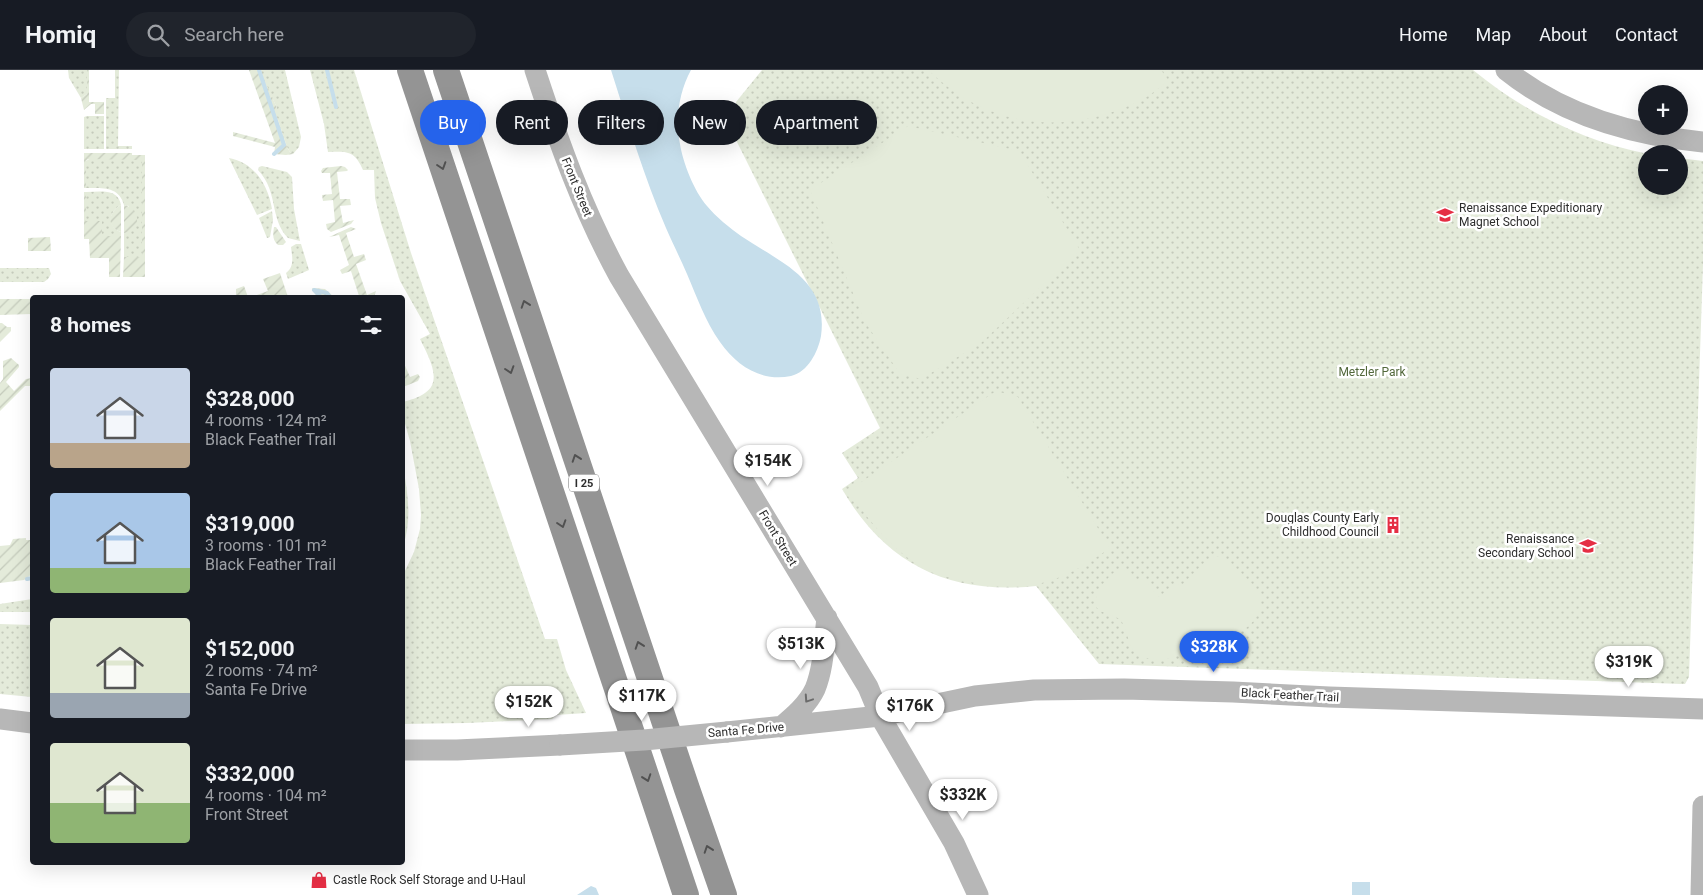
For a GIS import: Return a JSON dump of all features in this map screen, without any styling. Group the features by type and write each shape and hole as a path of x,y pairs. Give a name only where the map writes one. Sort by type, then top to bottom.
{"highway":[{"name":"I 25","path":"410,70 686,895"},
{"name":"I 25","path":"446,70 687,790 724,895"}],"main road":[{"name":"Front Street","path":"535,70 570,174 611,262 868,687 880,716 954,843 978,895"},
{"path":"1506,70 1546,97 1607,124 1645,134 1703,142"},
{"path":"781,727 798,712 815,689 826,618"},
{"name":"Black Feather Trail","path":"880,716 1002,692 1124,689 1703,708"},
{"name":"Santa Fe Drive","path":"405,750 457,750 644,740 880,716"},
{"path":"0,719 30,723"},
{"path":"1700,895 1703,806"}],"green space":[{"path":"68,70 87,70 87,94 81,98 69,78"},
{"path":"87,70 89,70 89,102 104,102 104,114 95,114 95,104 91,104 84,110 81,98 87,94"},
{"path":"115,70 119,70 118,146 132,146 132,149 106,149 106,98 115,98"},
{"path":"249,70 258,70 264,79 277,108 277,117 287,147 293,154 274,154 275,147 233,136 233,132 275,143"},
{"path":"259,70 285,70 301,137 299,147 293,154 287,147 277,117 277,108"},
{"path":"310,70 354,70 411,253 545,639 557,639 566,670 586,713 556,715 552,719 405,724 405,571 414,552 420,529 421,515 419,489 405,424 405,401 417,398 431,388 434,375 430,360 420,339 430,334 400,281 375,198 374,170 363,170 357,159 346,152 328,152 324,124"},
{"name":"Metzler Park","path":"762,70 1473,70 1513,99 1555,123 1600,141 1638,152 1638,195 1688,195 1688,159 1703,161 1703,265 1689,677 1685,684 1099,664 1036,586 1005,588 976,585 948,579 923,569 900,555 879,537 859,515 842,489 858,478 842,453 880,428 738,145 746,145 746,100 738,100"},
{"path":"928,70 1161,70 1169,81 1138,102 1106,114 1051,123 999,114 974,104 950,89"},
{"path":"104,116 104,149 84,149 84,117"},
{"path":"908,126 1019,151 1080,250 981,343 921,379 900,374 865,322 810,190"},
{"path":"84,153 132,153 132,155 145,155 145,277 123,277 124,257 142,257 142,160 88,159 86,161 86,188 84,188"},
{"path":"229,158 246,165 259,176 267,192 272,209 257,215"},
{"path":"89,159 142,159 142,257 124,257 124,233 127,232 129,206 124,205 122,199 114,191 104,188 86,188 86,161"},
{"path":"262,166 287,172 292,177 294,209 300,241 288,238 282,230 278,222 269,187 265,178 258,170"},
{"path":"341,166 348,170 337,172 340,199 350,199 351,205 340,206 343,223 354,220 351,224 331,232 327,229 326,224 335,222 333,200 323,201 322,195 332,194 330,173 322,173 321,171 323,168"},
{"path":"84,192 86,192 86,221 102,221 102,236 121,236 120,277 109,277 109,258 90,258 89,239 84,239"},
{"path":"86,192 108,192 116,196 121,205 114,211 111,223 116,230 121,232 121,236 102,236 86,221"},
{"path":"121,205 121,232 113,227 110,219 113,211"},
{"path":"124,205 134,210 137,219 136,227 130,232 124,233"},
{"path":"272,211 273,220 270,237 267,238 259,218"},
{"path":"274,227 276,227 286,242 283,245 278,245 274,239"},
{"path":"351,227 356,229 346,233 354,257 364,254 366,260 356,264 367,295 359,295 351,271 342,274 340,270 349,265 339,235 329,237"},
{"path":"50,237 51,251 28,251 28,238"},
{"path":"301,244 309,270 288,279 286,273 291,267 291,247"},
{"path":"0,268 49,268 51,274 44,282 0,282"},
{"path":"280,273 287,295 257,295 268,291 263,279"},
{"path":"244,286 247,295 236,295 236,289"},
{"path":"312,288 325,289 332,295 316,295"},
{"path":"0,299 30,299 30,314 0,315"},
{"path":"0,323 11,327 11,331 0,342"},
{"path":"11,358 19,365 6,382 14,391 26,379 30,378 30,386 25,386 0,411 0,383 3,379 3,361"},
{"path":"405,366 410,377 418,374 420,377 418,381 405,386"},
{"path":"996,391 1018,397 1110,548 1074,571 1041,583 1006,587 986,585 938,575 928,571 891,544 848,491"},
{"path":"405,479 408,497 408,527 405,539"},
{"path":"26,538 26,540 30,540 30,576 24,580 0,583 0,546 10,545 13,539"},
{"path":"1215,556 1226,559 1254,586 1260,596 1260,608 1252,623 1237,633 1190,636 1176,654 1168,659 1146,658 1134,651 1120,619 1100,611 1096,607 1099,591 1105,581 1118,569 1129,571 1136,579 1144,580 1159,597 1175,583 1181,586 1204,563"},
{"path":"30,599 30,612 0,612 0,604"},
{"path":"0,624 30,625 30,697 0,694"}],"water":[{"path":"611,70 691,70 680,100 674,100 674,145 680,145 684,160 698,193 710,210 728,226 798,274 809,286 817,300 821,316 820,342 815,355 807,366 797,374 770,377 760,374 742,365 720,342 702,309 658,209 635,145 664,145 664,100 621,100"},
{"path":"1352,882 1370,882 1370,895 1352,895"},
{"path":"591,886 596,888 599,895 577,895"}],"waterway":[{"path":"259,70 284,145 274,154"},
{"path":"327,70 336,107"},
{"path":"314,290 329,295"},
{"path":"314,290 319,295"}],"place":[{"name":"Renaissance Expeditionary Magnet School","path":"1445,215"},
{"name":"Douglas County Early Childhood Council","path":"1393,525"},
{"name":"Renaissance Secondary School","path":"1588,546"},
{"name":"Castle Rock Self Storage and U-Haul","path":"319,880"}]}
